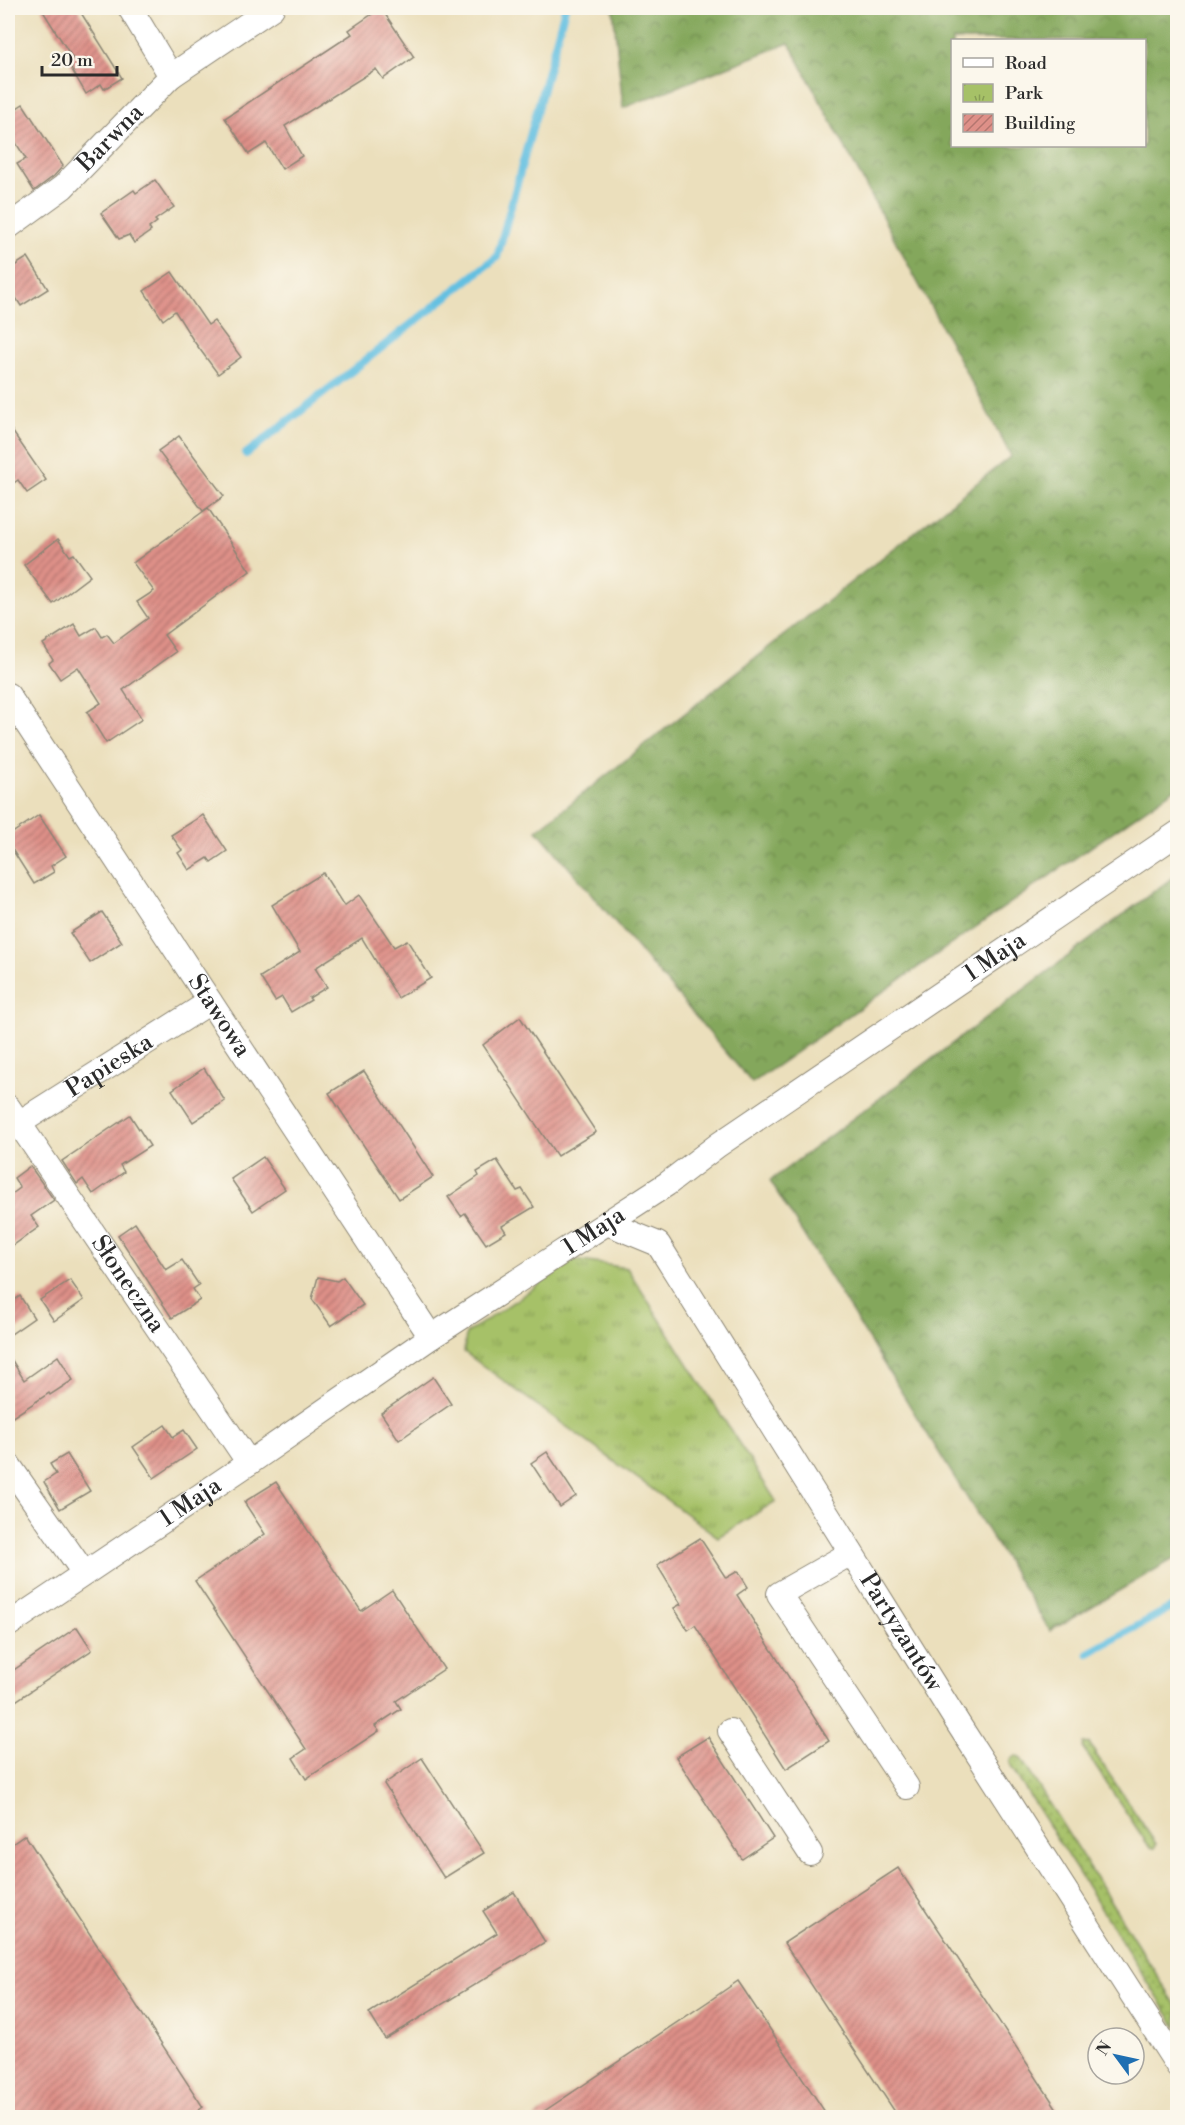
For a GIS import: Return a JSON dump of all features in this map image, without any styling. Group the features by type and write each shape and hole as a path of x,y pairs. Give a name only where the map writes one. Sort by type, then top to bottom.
{"street":[{"path":"130,8 171,75"},
{"name":"Barwna","path":"8,227 63,187 171,75 272,8"},
{"name":"Stawowa","path":"8,695 431,1337"},
{"name":"1 Maja","path":"8,1625 431,1337 667,1184 738,1132 1178,833"},
{"name":"Papieska","path":"11,1120 210,1002"},
{"name":"Słoneczna","path":"11,1120 249,1463"},
{"name":"Partyzantów","path":"607,1224 658,1244 958,1725 1178,2066"},
{"path":"8,1464 84,1573"},
{"path":"851,1553 779,1594 907,1787"},
{"path":"730,1731 810,1853"}],"green space":[{"path":"613,8 1177,8 1177,787 752,1083 537,830 1011,456 789,43 623,108"},
{"path":"1177,874 1177,1557 1050,1631 770,1181"},
{"path":"575,1260 627,1268 776,1501 718,1537 464,1352 466,1334"},
{"path":"1084,1743 1089,1744 1156,1844 1155,1849 1150,1848 1083,1748"},
{"path":"1016,1756 1020,1757 1177,2007 1177,2028 1011,1767 1010,1760"}],"building":[{"path":"41,8 78,8 122,78 104,89 101,84 86,94 71,68 69,61 73,59"},
{"path":"381,8 414,57 383,79 376,69 285,126 302,156 282,169 266,143 249,154 225,118 352,34 349,30"},
{"path":"23,104 63,166 34,191 17,164 26,159 8,130 8,114"},
{"path":"155,180 174,207 155,220 157,222 149,228 151,231 134,243 129,235 119,239 101,213 134,190 136,193"},
{"path":"28,257 48,289 21,306 8,285 8,270"},
{"path":"172,272 208,325 214,321 241,357 218,374 175,311 163,320 144,291"},
{"path":"8,425 46,480 27,493 18,480 8,487"},
{"path":"179,436 224,496 203,511 158,451"},
{"path":"208,508 250,571 164,635 176,652 123,690 142,719 106,743 87,712 101,703 78,667 60,679 49,663 53,660 43,644 74,624 81,636 96,627 102,637 107,634 114,643 148,618 137,602 154,591 133,563"},
{"path":"58,539 70,556 74,554 90,576 53,604 24,565"},
{"path":"39,815 66,856 51,866 54,872 34,884 8,843 8,836"},
{"path":"203,815 227,851 211,862 208,858 189,870 178,853 182,850 171,835"},
{"path":"323,873 344,906 359,895 394,947 407,940 431,978 398,998 362,938 315,968 327,987 309,998 311,1000 291,1012 282,997 275,1001 260,977 300,952 272,905"},
{"path":"102,912 122,942 90,963 70,933"},
{"path":"520,1017 596,1132 557,1156 483,1045"},
{"path":"204,1068 225,1101 193,1122 172,1090"},
{"path":"364,1071 433,1177 399,1199 329,1093"},
{"path":"130,1115 150,1146 120,1165 124,1172 93,1194 83,1179 77,1184 62,1161"},
{"path":"263,1157 285,1189 253,1211 231,1179"},
{"path":"497,1160 517,1191 522,1189 534,1207 502,1226 506,1232 486,1244 465,1213 461,1216 448,1197 479,1176 477,1172"},
{"path":"30,1166 54,1200 31,1216 39,1227 8,1249 8,1197 20,1188 14,1178"},
{"path":"135,1223 166,1270 182,1260 199,1285 193,1289 200,1300 172,1318 118,1235"},
{"path":"318,1277 337,1281 343,1277 363,1305 331,1326 312,1299"},
{"path":"70,1280 84,1300 54,1321 40,1300"},
{"path":"20,1296 34,1318 8,1336 8,1305"},
{"path":"8,1354 24,1380 58,1356 73,1380 8,1420"},
{"path":"433,1377 451,1404 399,1440 381,1413"},
{"path":"165,1425 173,1437 184,1430 197,1449 154,1478 133,1447"},
{"path":"547,1452 576,1496 560,1507 531,1463"},
{"path":"67,1454 90,1491 60,1509 44,1482 56,1474 50,1464"},
{"path":"276,1482 361,1611 392,1590 444,1669 396,1701 401,1709 375,1726 379,1731 306,1779 293,1758 306,1749 195,1581 265,1534 244,1502"},
{"path":"700,1538 726,1578 738,1571 748,1587 737,1595 829,1741 786,1769 695,1625 688,1630 674,1608 681,1604 657,1565"},
{"path":"77,1627 92,1650 8,1706 8,1674"},
{"path":"708,1737 773,1838 742,1859 676,1757"},
{"path":"422,1758 484,1853 444,1878 384,1784"},
{"path":"25,1835 203,2107 188,2118 8,2118 8,1847"},
{"path":"898,1868 1063,2118 899,2118 784,1943"},
{"path":"514,1892 545,1942 385,2039 369,2013 497,1933 483,1911"},
{"path":"738,1981 829,2118 534,2118 709,2001"}],"waterway":[{"path":"246,454 497,257 565,8"},
{"path":"1088,1653 1178,1604"}]}
